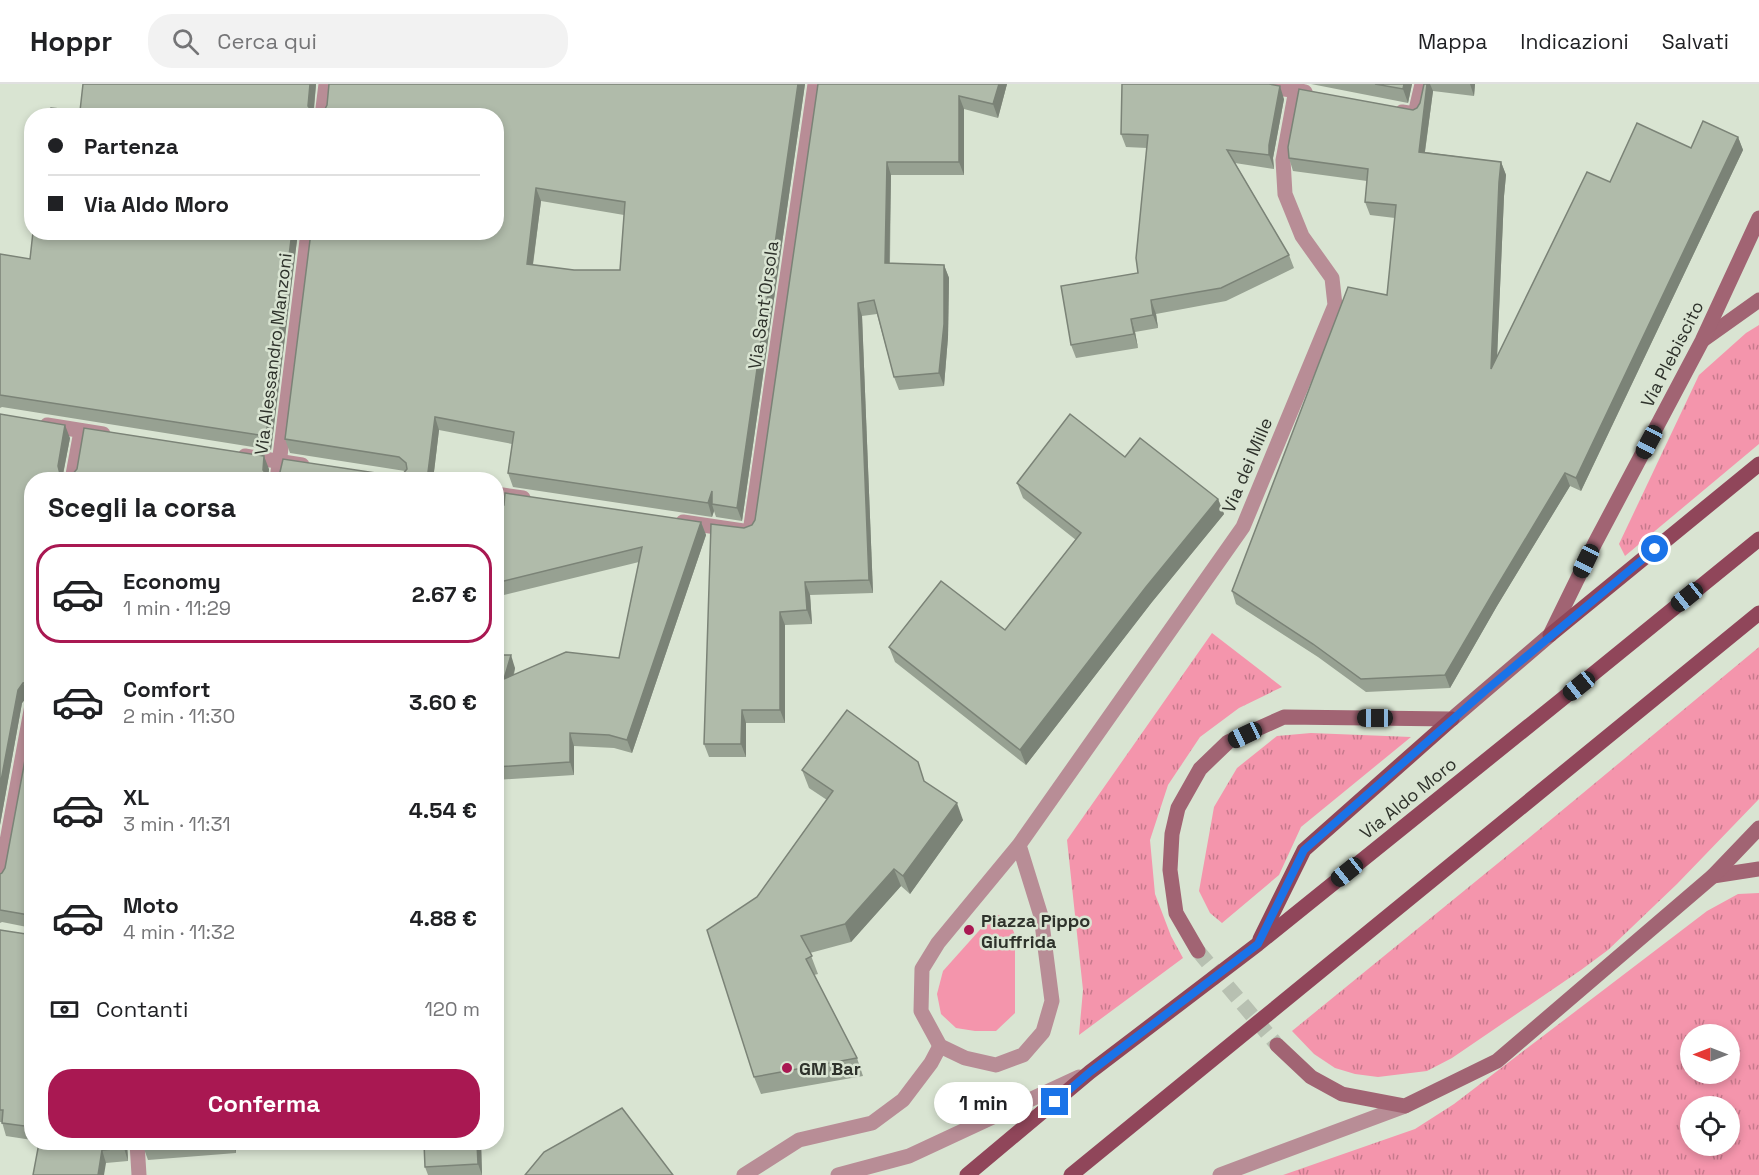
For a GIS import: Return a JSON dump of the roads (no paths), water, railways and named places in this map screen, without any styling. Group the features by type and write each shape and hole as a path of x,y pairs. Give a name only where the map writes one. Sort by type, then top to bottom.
{"main road":[{"name":"Via Plebiscito","path":"1550,635 1595,543 1702,341 1759,218"},
{"path":"1702,341 1759,300"},
{"path":"1258,944 1304,850 1550,635 1759,464"},
{"name":"Via Aldo Moro","path":"967,1175 1090,1072 1258,944 1759,539"},
{"path":"1071,1175 1759,613"},
{"path":"1198,951 1176,913 1170,870 1172,834 1178,808 1200,769 1228,742 1284,717 1452,719"},
{"path":"1277,1045 1311,1077 1342,1094 1405,1106 1497,1061 1713,876 1759,828"},
{"path":"1713,876 1759,868"}],"street":[{"path":"323,108 326,84"},
{"name":"Via Sant'Orsola","path":"670,520 750,532 815,84"},
{"path":"1249,84 1296,87 1317,95"},
{"path":"1383,108 1415,114 1422,84"},
{"name":"Via dei Mille","path":"940,1046 921,1011 922,969 938,943 1038,820 1243,527 1335,305 1332,279 1302,236 1285,194 1283,160 1296,87"},
{"name":"Via Alessandro Manzoni","path":"278,472 307,240"},
{"path":"35,423 116,436"},
{"path":"73,472 81,431"},
{"path":"233,455 315,467"},
{"path":"504,495 543,501"},
{"path":"0,879 24,748"},
{"path":"744,1175 799,1140 872,1123 903,1100 931,1064 940,1046 965,1058 996,1065 1023,1055 1043,1032 1052,1001 1041,916 1019,845"},
{"path":"838,1175 909,1156 1090,1072"},
{"path":"1220,1175 1258,1168 1405,1106"},
{"path":"137,1150 139,1175"}],"tunnel":[{"path":"1198,951 1277,1045"}],"place":[{"name":"Piazza Pippo Giuffrida","path":"969,930"},
{"name":"GM Bar","path":"787,1068"}]}
